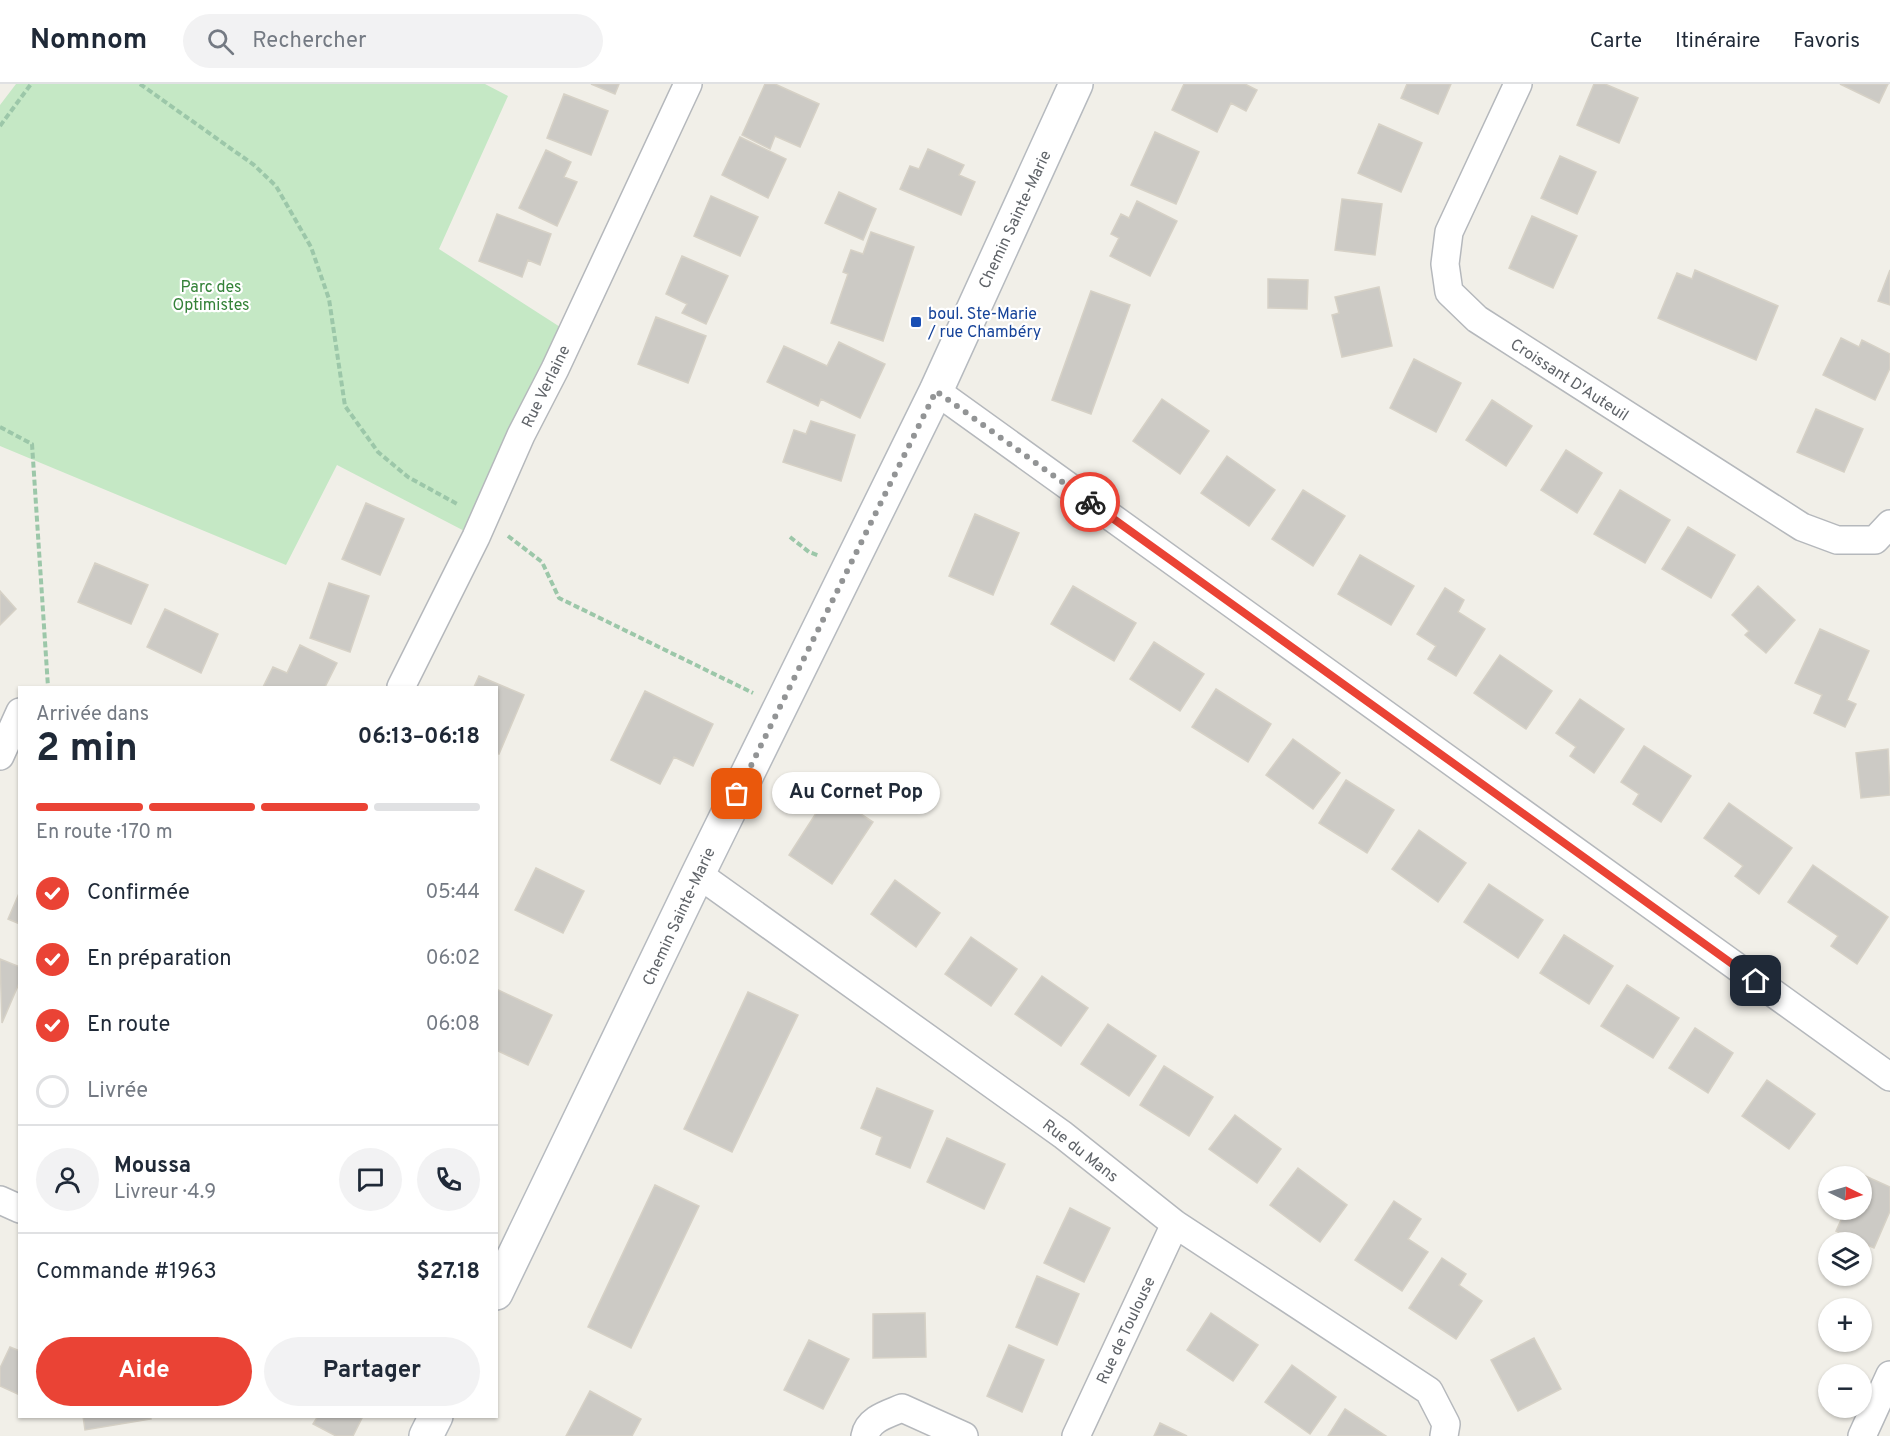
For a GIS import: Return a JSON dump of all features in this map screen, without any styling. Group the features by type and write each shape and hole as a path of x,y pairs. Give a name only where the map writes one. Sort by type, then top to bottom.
{"street":[{"name":"Rue Verlaine","path":"402,686 485,519 520,435 555,369 688,84"},
{"name":"Chemin Sainte-Marie","path":"498,1289 698,874 936,391 1077,84"},
{"name":"Croissant D'Auteuil","path":"1518,84 1449,232 1445,264 1449,292 1477,319 1802,527 1837,540 1875,540 1890,524"},
{"path":"936,391 1890,1077"},
{"path":"0,756 18,716"},
{"name":"Rue du Mans","path":"698,874 1063,1135 1175,1224 1429,1391 1446,1424 1444,1436"},
{"path":"0,1200 18,1208"},
{"name":"Rue de Toulouse","path":"1076,1436 1175,1224"},
{"path":"1863,1436 1890,1375"},
{"path":"865,1436 866,1430 879,1418 902,1408 963,1436"},
{"path":"426,1436 435,1418"}],"path":[{"path":"0,126 31,84"},
{"path":"140,84 254,165 276,186 310,247 329,299 345,405 378,452 408,477 485,519 542,562 559,598 780,706"},
{"path":"0,427 32,444 48,686"}],"green space":[{"name":"Parc des Optimistes","path":"16,84 485,84 508,96 439,249 571,334 476,537 337,465 286,565 0,446 0,105"}],"building":[{"path":"591,84 619,84 615,94"},
{"path":"765,84 775,84 819,104 800,147 775,136 770,149 742,135"},
{"path":"1184,84 1245,84 1257,90 1246,111 1231,103 1217,132 1172,110"},
{"path":"1407,84 1451,84 1438,114 1401,98"},
{"path":"1594,84 1605,84 1638,98 1619,143 1577,125"},
{"path":"1840,84 1888,84 1879,103"},
{"path":"564,94 608,111 591,155 547,138"},
{"path":"1379,124 1422,143 1401,192 1358,173"},
{"path":"1155,132 1199,152 1176,204 1131,185"},
{"path":"740,137 786,159 768,198 722,175"},
{"path":"928,149 964,165 959,175 975,182 961,215 900,189 910,166 919,169"},
{"path":"546,150 571,162 564,177 577,182 557,226 519,208"},
{"path":"1560,156 1596,172 1577,214 1541,198"},
{"path":"839,192 876,209 863,240 825,223"},
{"path":"711,196 758,217 740,256 694,236"},
{"path":"1342,199 1382,204 1375,255 1335,250"},
{"path":"1137,201 1177,221 1150,276 1110,256 1119,238 1111,234 1121,214 1129,218"},
{"path":"497,214 551,234 540,265 528,260 522,277 479,261"},
{"path":"1532,216 1577,236 1553,288 1509,268"},
{"path":"871,232 914,247 883,341 831,323 848,274 843,272 851,250 863,254"},
{"path":"682,256 728,276 706,324 682,313 687,304 666,294"},
{"path":"1695,270 1778,306 1756,360 1658,318 1677,273 1692,279"},
{"path":"1890,270 1890,305 1878,301"},
{"path":"1268,279 1308,280 1307,309 1268,308"},
{"path":"1379,287 1392,346 1342,357 1332,315 1339,313 1335,297"},
{"path":"1091,291 1130,305 1091,414 1052,400"},
{"path":"656,317 706,336 688,383 638,364"},
{"path":"1841,338 1859,347 1862,340 1890,354 1890,368 1875,400 1823,375"},
{"path":"839,342 885,364 860,418 821,399 818,406 767,382 784,346 827,366"},
{"path":"1414,359 1461,383 1436,432 1390,408"},
{"path":"1162,399 1209,431 1180,474 1133,441"},
{"path":"1492,400 1532,426 1506,466 1466,440"},
{"path":"1816,409 1863,429 1844,472 1797,452"},
{"path":"811,421 855,435 841,481 783,462 794,430 806,434"},
{"path":"1566,450 1602,473 1577,513 1541,490"},
{"path":"1227,456 1275,490 1249,526 1201,493"},
{"path":"1303,490 1345,516 1313,566 1272,539"},
{"path":"1620,490 1670,520 1645,563 1594,534"},
{"path":"366,503 404,519 380,575 342,559"},
{"path":"975,514 1019,533 993,595 949,576"},
{"path":"1688,527 1735,555 1711,598 1662,569"},
{"path":"1360,555 1414,586 1391,625 1338,594"},
{"path":"95,563 148,585 131,624 78,602"},
{"path":"329,583 369,596 350,652 310,638"},
{"path":"1073,586 1136,623 1114,661 1051,624"},
{"path":"1758,586 1795,620 1766,653 1745,635 1749,631 1732,615"},
{"path":"1445,588 1464,600 1458,612 1485,629 1456,676 1428,659 1436,646 1417,634"},
{"path":"0,591 16,609 0,625"},
{"path":"165,609 218,634 201,673 147,647"},
{"path":"1820,629 1869,651 1847,700 1856,704 1845,727 1814,713 1822,695 1795,683"},
{"path":"1154,642 1204,674 1180,711 1130,679"},
{"path":"300,645 337,663 326,686 264,686 273,667 287,673"},
{"path":"1500,655 1552,691 1526,729 1474,693"},
{"path":"479,676 524,695 499,754 498,686 474,686"},
{"path":"1216,689 1271,724 1248,762 1192,727"},
{"path":"645,691 713,724 693,766 674,757 660,784 611,760"},
{"path":"1580,699 1624,729 1594,773 1570,756 1576,747 1556,733"},
{"path":"1293,739 1340,773 1313,809 1266,775"},
{"path":"1644,746 1691,776 1661,822 1633,804 1639,794 1621,782"},
{"path":"1888,749 1890,795 1861,798 1856,753"},
{"path":"1346,780 1394,810 1367,853 1319,823"},
{"path":"829,793 873,822 832,884 789,855"},
{"path":"1729,803 1792,848 1759,894 1735,876 1743,866 1704,838"},
{"path":"1419,830 1466,863 1438,902 1392,869"},
{"path":"1813,865 1888,917 1857,964 1831,946 1838,936 1788,902"},
{"path":"536,868 584,891 563,933 515,910"},
{"path":"895,880 940,913 916,947 871,914"},
{"path":"1489,884 1543,920 1518,958 1464,922"},
{"path":"18,896 18,923 8,919"},
{"path":"1564,935 1613,966 1589,1004 1540,973"},
{"path":"971,937 1017,969 991,1006 945,974"},
{"path":"0,959 18,966 18,986 2,1023"},
{"path":"1042,976 1088,1008 1061,1046 1015,1014"},
{"path":"1627,985 1679,1018 1653,1058 1601,1026"},
{"path":"498,990 552,1015 528,1065 498,1051"},
{"path":"748,992 798,1015 732,1152 684,1129"},
{"path":"1108,1024 1156,1056 1129,1096 1081,1064"},
{"path":"1695,1028 1733,1053 1708,1093 1669,1068"},
{"path":"1164,1066 1213,1097 1189,1136 1140,1105"},
{"path":"1767,1080 1815,1114 1789,1149 1742,1116"},
{"path":"877,1088 933,1111 910,1168 876,1154 882,1137 861,1128"},
{"path":"1235,1115 1281,1149 1257,1183 1209,1149"},
{"path":"947,1138 1005,1164 984,1209 927,1182"},
{"path":"1298,1168 1347,1205 1320,1242 1270,1205"},
{"path":"1872,1179 1890,1187 1890,1211 1874,1248 1872,1247 1872,1232 1836,1231 1841,1220 1872,1220"},
{"path":"655,1185 699,1206 631,1348 588,1327"},
{"path":"1394,1201 1421,1219 1408,1239 1428,1252 1402,1291 1355,1260"},
{"path":"1070,1208 1110,1228 1084,1282 1044,1263"},
{"path":"1442,1258 1466,1274 1459,1285 1482,1301 1456,1339 1409,1308"},
{"path":"1037,1276 1079,1294 1057,1345 1016,1327"},
{"path":"925,1313 926,1357 873,1358 873,1314"},
{"path":"1211,1313 1258,1345 1233,1381 1187,1350"},
{"path":"1534,1338 1561,1389 1518,1411 1491,1360"},
{"path":"809,1340 849,1359 823,1409 784,1390"},
{"path":"1009,1345 1044,1360 1022,1412 987,1396"},
{"path":"10,1347 18,1350 18,1394 0,1386 0,1368"},
{"path":"1292,1365 1336,1397 1310,1434 1265,1402"},
{"path":"590,1391 641,1419 632,1436 566,1436"},
{"path":"1345,1409 1386,1436 1328,1436"},
{"path":"83,1418 151,1419 85,1430"},
{"path":"317,1418 362,1418 353,1436 336,1436 313,1424"},
{"path":"1160,1423 1187,1436 1154,1436"}],"way so far":[{"path":"737,794 936,391 1090,502"}],"place":[{"name":"boul. Ste-Marie / rue Chambéry","path":"916,322"},
{"name":"Au Cornet Pop","path":"737,794"}],"route":[{"path":"1090,502 1756,981"}]}
